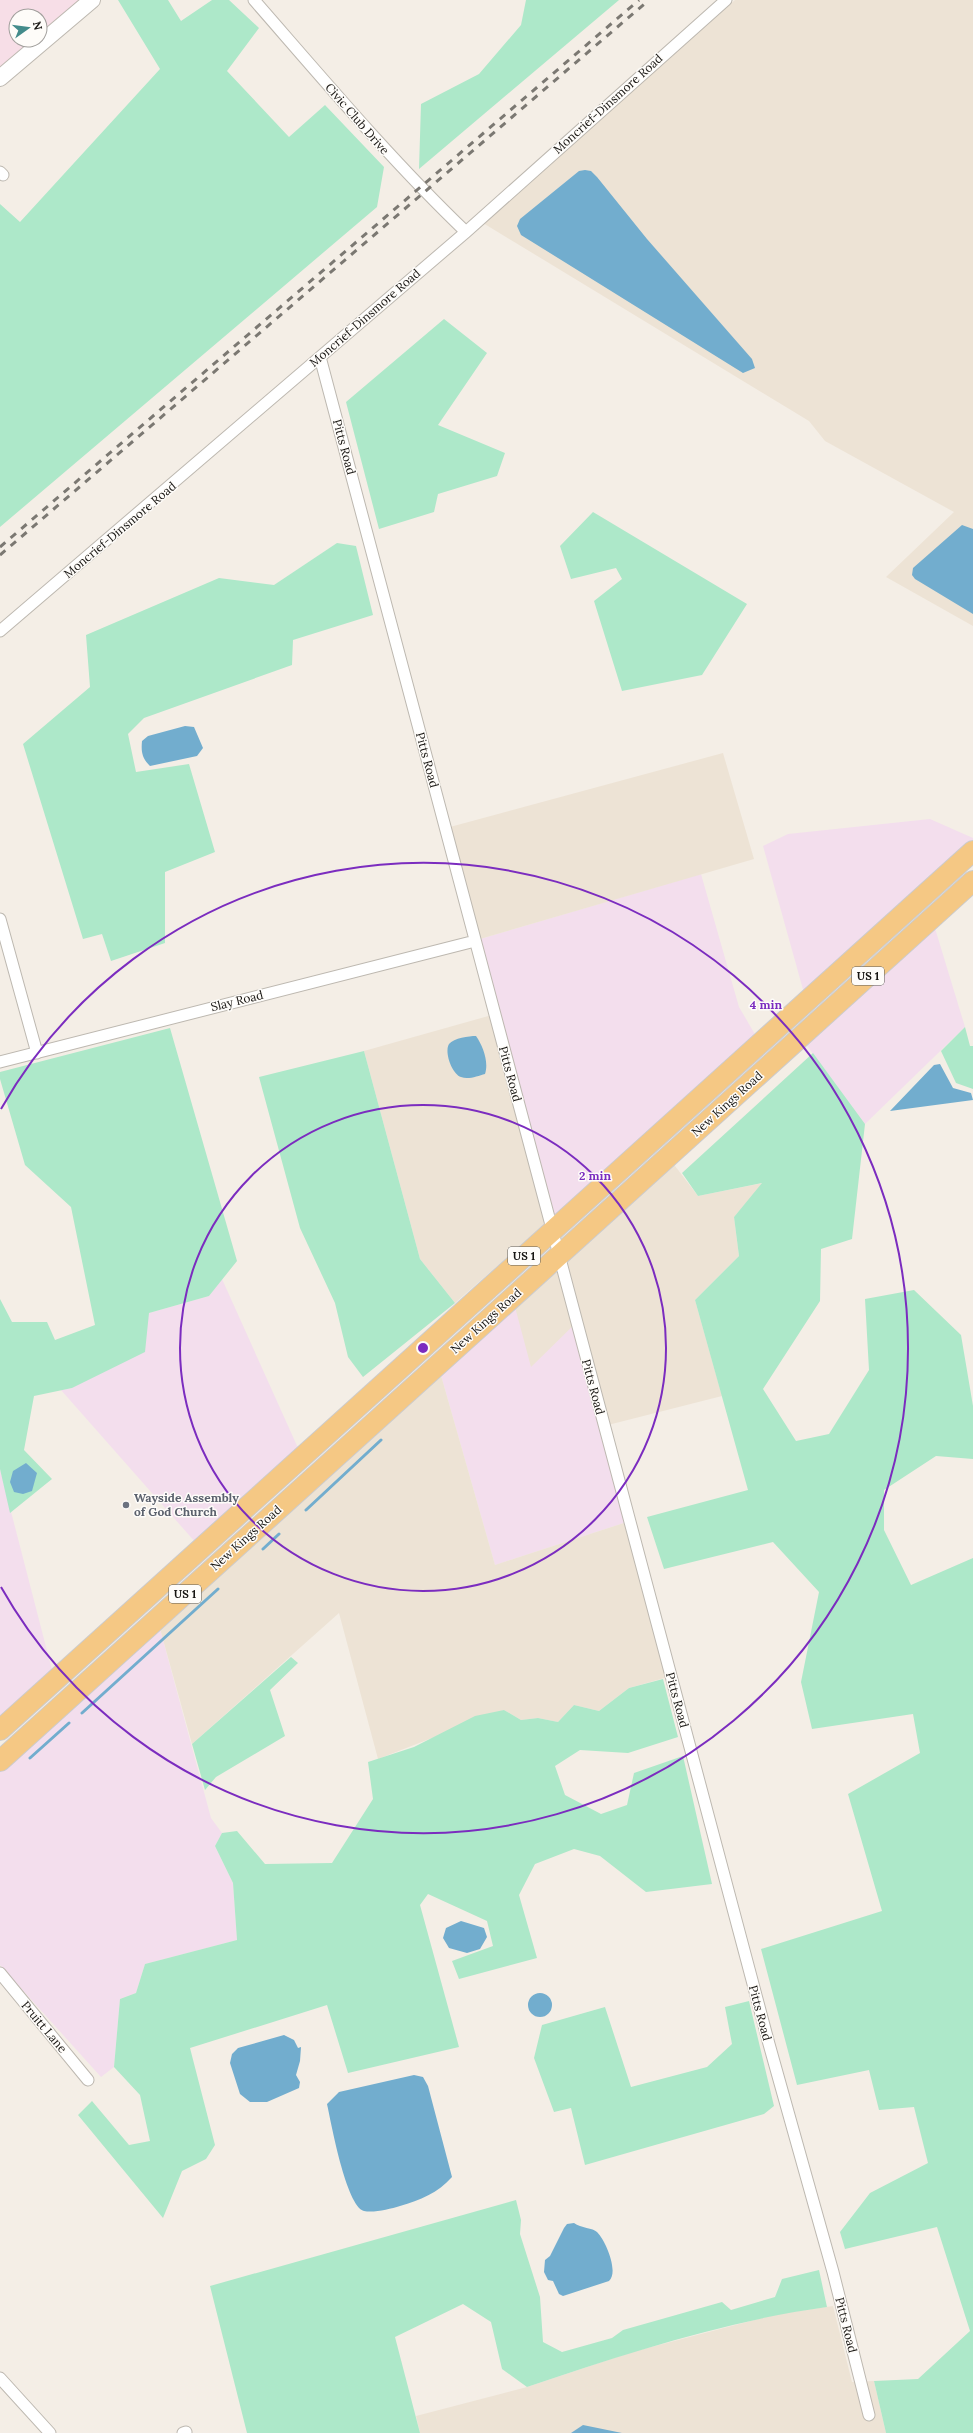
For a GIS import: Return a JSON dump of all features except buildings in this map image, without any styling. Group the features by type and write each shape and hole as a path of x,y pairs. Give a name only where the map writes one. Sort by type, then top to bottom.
{"highway":[{"name":"New Kings Road","path":"0,1730 973,851"},
{"name":"New Kings Road","path":"0,1761 973,881"}],"street":[{"path":"0,78 92,0"},
{"name":"Civic Club Drive","path":"254,0 374,139 424,192 466,232"},
{"name":"Moncrief-Dinsmore Road","path":"0,632 466,232 726,0"},
{"name":"Pitts Road","path":"320,357 768,2044 834,2272 869,2416"},
{"path":"0,919 37,1053"},
{"name":"Slay Road","path":"0,1062 475,941"},
{"path":"795,1012 811,1028"},
{"path":"258,1497 273,1513"},
{"name":"Pruitt Lane","path":"0,1973 88,2080"},
{"path":"0,2378 50,2433"}],"shaded area":[{"path":"0,0 84,0 48,31 48,8 8,8 8,48 28,48 0,72"},
{"path":"735,0 973,0 973,626 886,577 954,512 825,441 809,421 483,223"},
{"path":"723,753 754,859 480,939 450,827"},
{"path":"930,819 973,838 973,840 804,993 763,846 788,834"},
{"path":"701,874 739,1007 756,1036 553,1217 480,939"},
{"path":"934,925 965,1027 865,1124 805,1043"},
{"path":"499,1013 553,1217 455,1303 420,1259 364,1051"},
{"path":"672,1162 698,1196 763,1183 734,1217 739,1256 695,1300 722,1396 608,1425 580,1319 531,1367 515,1307"},
{"path":"222,1279 298,1448 196,1543 61,1390 72,1388 149,1313 209,1296"},
{"path":"515,1307 580,1318 633,1520 495,1565 440,1372"},
{"path":"440,1372 495,1565 633,1520 675,1675 629,1688 599,1711 574,1705 558,1722 538,1718 521,1720 504,1710 378,1759 339,1613 192,1744 159,1625"},
{"path":"0,1469 53,1674 0,1719"},
{"path":"159,1625 211,1818 222,1833 215,1846 233,1883 237,1940 145,1964 136,1993 120,1999 114,2067 101,2077 0,1965 0,1767"},
{"path":"833,2306 852,2382 874,2381 886,2433 420,2433 416,2416 527,2387 632,2352 777,2314"}],"green space":[{"path":"118,0 168,0 181,21 212,0 229,0 259,28 227,71 289,137 325,105 384,167 377,207 0,527 0,204 20,222 160,69"},
{"path":"526,0 619,0 419,169 421,104 479,74 521,25"},
{"path":"444,319 487,353 438,425 505,453 497,476 438,494 434,512 379,529 346,402"},
{"path":"593,512 747,604 702,675 622,691 594,601 622,579 616,568 571,579 560,546"},
{"path":"337,543 356,546 373,615 293,640 292,665 144,718 128,734 136,772 189,764 215,852 165,872 165,943 111,961 102,934 83,939 23,744 90,687 86,635 219,578 274,585"},
{"path":"965,1027 970,1046 973,1046 973,1089 956,1083 941,1051"},
{"path":"170,1028 237,1261 209,1296 149,1313 145,1352 72,1388 34,1396 24,1450 52,1479 10,1513 0,1469 0,1299 12,1322 47,1322 55,1340 95,1325 71,1207 25,1165 0,1079 0,1072"},
{"path":"364,1051 420,1259 455,1303 363,1377 348,1357 335,1303 300,1228 259,1077"},
{"path":"813,1053 865,1124 852,1239 821,1249 820,1301 763,1389 796,1441 829,1434 869,1370 865,1299 914,1290 961,1335 973,1406 973,1459 936,1456 884,1490 884,1530 911,1585 973,1558 973,2433 886,2433 874,2381 918,2379 970,2331 937,2227 845,2249 840,2232 870,2193 928,2163 914,2107 879,2110 869,2070 797,2085 761,1949 882,1911 848,1794 920,1753 913,1714 812,1729 801,1682 819,1592 773,1542 664,1569 647,1517 748,1490 695,1300 739,1256 734,1217 762,1183 698,1196 682,1173"},
{"path":"291,1657 298,1663 270,1690 285,1736 216,1777 205,1790 192,1744"},
{"path":"663,1679 678,1737 628,1753 580,1750 555,1766 565,1795 601,1814 627,1805 634,1773 683,1756 712,1884 646,1892 600,1856 574,1849 535,1864 519,1895 537,1958 459,1979 452,1961 493,1946 487,1921 428,1894 420,1905 459,2047 348,2073 327,2005 190,2048 215,2145 206,2159 182,2171 163,2218 78,2115 92,2101 129,2145 150,2141 140,2095 114,2067 120,1999 136,1993 145,1964 237,1940 233,1883 215,1846 222,1833 237,1831 265,1864 332,1863 373,1799 368,1762 414,1747 475,1716 504,1710 521,1720 538,1718 558,1722 574,1705 599,1711 629,1688"},
{"path":"749,2001 774,2106 764,2114 585,2165 571,2108 554,2112 534,2058 542,2025 605,2007 631,2087 707,2067 732,2044 725,2007"},
{"path":"516,2200 521,2220 520,2234 540,2297 543,2342 562,2352 612,2338 623,2330 722,2302 731,2310 775,2297 782,2279 819,2270 827,2307 789,2313 713,2330 638,2351 527,2387 502,2369 491,2322 463,2304 395,2337 420,2433 247,2433 210,2286"}],"water":[{"path":"579,171 591,171 597,177 647,239 752,359 755,368 743,373 521,235 517,226 520,219"},
{"path":"962,525 973,529 973,614 915,579 912,575 913,568"},
{"path":"185,726 194,727 203,748 197,756 150,766 143,755 142,741 148,736"},
{"path":"476,1036 485,1054 485,1074 476,1077 464,1078 458,1075 452,1067 448,1057 449,1044 458,1039"},
{"path":"940,1064 953,1088 971,1093 973,1100 890,1111 934,1065"},
{"path":"26,1463 37,1473 32,1491 23,1494 14,1492 10,1482 13,1471"},
{"path":"461,1921 484,1928 487,1937 480,1949 467,1953 449,1948 443,1938 446,1928"},
{"path":"540,1993 549,1996 552,2005 549,2014 540,2017 531,2014 528,2005 531,1996"},
{"path":"284,2035 294,2040 298,2048 301,2047 300,2061 296,2075 300,2082 299,2088 267,2102 250,2102 240,2094 230,2063 232,2054 238,2048"},
{"path":"414,2075 423,2077 428,2086 452,2177 435,2192 415,2201 382,2210 364,2211 357,2206 345,2180 327,2104 339,2092"},
{"path":"574,2223 595,2231 601,2236 610,2256 613,2271 612,2277 609,2281 563,2296 559,2294 553,2281 548,2280 544,2272 545,2260 550,2256 567,2224"},
{"path":"583,2425 622,2433 571,2433"}],"waterway":[{"path":"306,1510 381,1440"},
{"path":"263,1549 279,1534"},
{"path":"82,1713 218,1589"},
{"path":"30,1758 69,1723"}],"railway":[{"path":"0,547 639,0"},
{"path":"0,555 649,0"}],"place":[{"name":"Wayside Assembly of God Church","path":"126,1505"}]}
